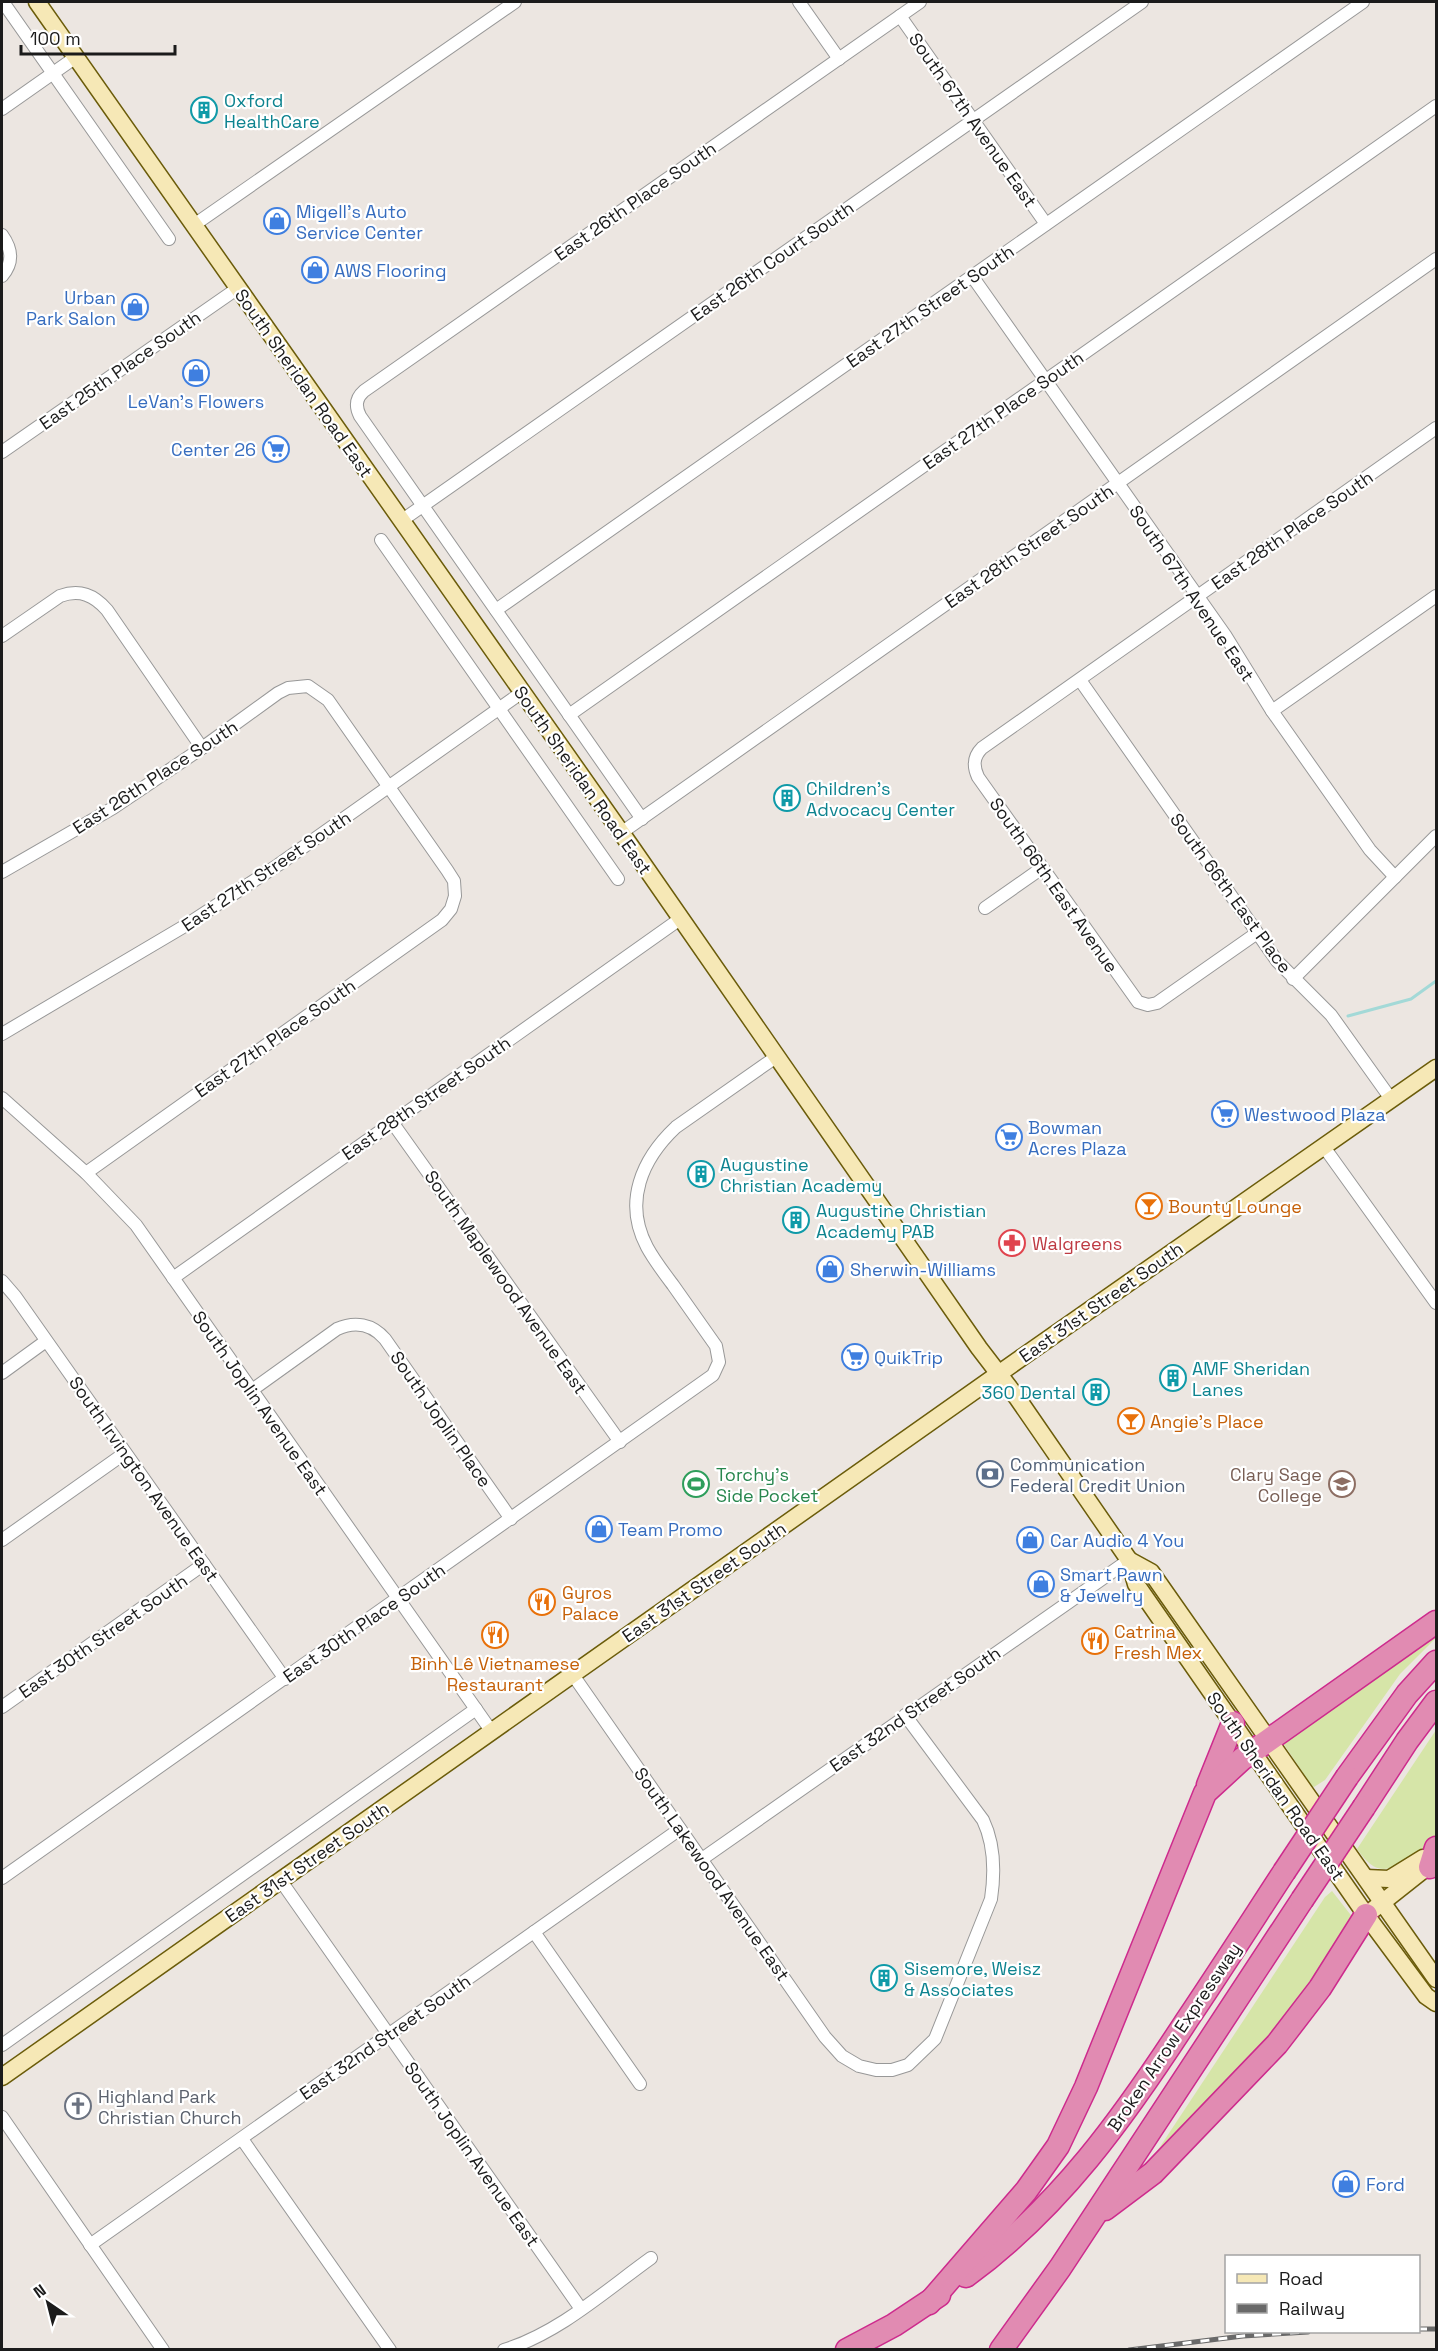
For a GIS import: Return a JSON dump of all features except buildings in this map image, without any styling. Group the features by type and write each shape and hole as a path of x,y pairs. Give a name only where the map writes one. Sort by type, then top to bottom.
{"highway":[{"path":"1205,1793 1229,1769 1437,1622"},
{"name":"Broken Arrow Expressway","path":"847,2349 894,2325 928,2303 1012,2239 1081,2169 1147,2082 1347,1777 1407,1694 1437,1662"},
{"name":"Broken Arrow Expressway","path":"1001,2349 1026,2318 1407,1741 1437,1702"},
{"path":"928,2303 1026,2191 1058,2146 1086,2087 1233,1723"},
{"path":"1092,2219 1153,2173 1250,2073 1303,2010 1352,1939 1362,1938 1375,1916"}],"main road":[{"name":"South Sheridan Road East","path":"37,2 1129,1560 1136,1584 1233,1723 1261,1746 1366,1878 1375,1916 1437,1979"},
{"name":"East 31st Street South","path":"2,2077 1437,1068"},
{"name":"South Sheridan Road East","path":"1129,1560 1151,1572 1261,1746 1426,1996 1437,2003"},
{"path":"1366,1878 1389,1879 1435,1855"},
{"path":"1375,1916 1435,1855"}],"street":[{"path":"3,2 169,239"},
{"path":"194,225 515,2"},
{"path":"799,2 839,59"},
{"name":"East 26th Place South","path":"356,405 363,391 920,2"},
{"name":"East 26th Court South","path":"401,521 1142,2"},
{"name":"East 27th Street South","path":"496,610 1363,2"},
{"name":"South 67th Avenue East","path":"900,16 1046,224"},
{"path":"2,109 76,57"},
{"name":"East 27th Place South","path":"569,715 1437,106"},
{"path":"2,235 8,246 11,261 2,276"},
{"name":"East 28th Street South","path":"621,833 1437,259"},
{"name":"South 67th Avenue East","path":"972,276 1198,596 1233,647 1272,711 1370,850 1395,877"},
{"name":"East 25th Place South","path":"2,452 238,288"},
{"name":"South Sheridan Road East","path":"356,405 360,416 642,819"},
{"name":"East 28th Place South","path":"975,760 982,748 1437,428"},
{"name":"South Sheridan Road East","path":"381,540 618,879"},
{"path":"2,636 60,596 70,592 80,592 91,596 107,610 202,748"},
{"path":"1272,711 1437,596"},
{"name":"South 66th East Place","path":"1080,680 1257,933 1293,979 1331,1015 1391,1099"},
{"name":"East 26th Place South","path":"2,872 113,808 288,688 308,686 328,700 390,786"},
{"name":"East 27th Street South","path":"2,1034 183,927 278,865 521,693"},
{"name":"South 66th East Avenue","path":"975,760 975,771 978,777 1131,995 1143,1004 1157,1003 1257,933"},
{"name":"East 27th Place South","path":"86,1173 442,920 451,909 455,896 454,881 390,786"},
{"path":"1293,979 1437,836"},
{"path":"985,908 1042,868"},
{"name":"East 28th Street South","path":"173,1278 680,919"},
{"name":"East 30th Place South","path":"2,1878 706,1382 718,1369 716,1346 642,1236 636,1212 638,1188 649,1158 676,1127 776,1057"},
{"name":"South Joplin Avenue East","path":"2,1098 86,1173 136,1225 492,1732"},
{"name":"South Maplewood Avenue East","path":"392,1122 620,1443"},
{"path":"1324,1147 1437,1303"},
{"name":"South Irvington Avenue East","path":"2,1281 15,1296 285,1679"},
{"name":"South Joplin Place","path":"252,1390 337,1329 353,1324 364,1325 377,1331 385,1339 511,1519"},
{"path":"2,1373 46,1341"},
{"path":"2,1540 125,1453"},
{"name":"East 32nd Street South","path":"702,1859 1129,1560"},
{"name":"East 30th Street South","path":"2,1707 204,1564"},
{"name":"South Lakewood Avenue East","path":"573,1675 825,2037 842,2055 859,2066 876,2070 892,2070 908,2065 935,2038 991,1899 994,1875 992,1849 983,1820 905,1715"},
{"name":"East 31st Street South","path":"2,2045 476,1709"},
{"name":"East 32nd Street South","path":"90,2245 680,1829"},
{"name":"South Joplin Avenue East","path":"281,1881 387,2036 581,2309"},
{"path":"534,1932 640,2084"},
{"path":"2,2117 164,2349"},
{"path":"242,2139 390,2349"},
{"path":"504,2349 536,2337 581,2309 651,2258"}],"green space":[{"path":"1436,1627 1436,1638 1400,1674 1325,1780 1312,1786 1283,1743"},
{"path":"1436,1730 1435,1839 1429,1846 1400,1864 1386,1869 1374,1867 1357,1849"},
{"path":"1332,1891 1357,1923 1280,2030 1148,2165 1325,1897"}],"waterway":[{"path":"1348,1016 1411,999 1436,981"}],"railway":[{"path":"1420,2329 1436,2329"},
{"path":"1129,2350 1243,2336 1292,2333"}],"place":[{"name":"Oxford HealthCare","path":"204,110"},
{"name":"Migell's Auto Service Center","path":"277,221"},
{"name":"AWS Flooring","path":"315,270"},
{"name":"Urban Park Salon","path":"135,307"},
{"name":"LeVan's Flowers","path":"196,373"},
{"name":"Center 26","path":"276,449"},
{"name":"Children's Advocacy Center","path":"787,798"},
{"name":"Westwood Plaza","path":"1225,1114"},
{"name":"Bowman Acres Plaza","path":"1009,1137"},
{"name":"Augustine Christian Academy","path":"701,1174"},
{"name":"Bounty Lounge","path":"1149,1206"},
{"name":"Augustine Christian Academy PAB","path":"796,1220"},
{"name":"Walgreens","path":"1012,1243"},
{"name":"Sherwin-Williams","path":"830,1269"},
{"name":"QuikTrip","path":"855,1357"},
{"name":"AMF Sheridan Lanes","path":"1173,1378"},
{"name":"360 Dental","path":"1096,1392"},
{"name":"Angie's Place","path":"1131,1421"},
{"name":"Communication Federal Credit Union","path":"990,1474"},
{"name":"Torchy's Side Pocket","path":"696,1484"},
{"name":"Clary Sage College","path":"1342,1484"},
{"name":"Team Promo","path":"599,1529"},
{"name":"Car Audio 4 You","path":"1030,1540"},
{"name":"Smart Pawn & Jewelry","path":"1041,1584"},
{"name":"Gyros Palace","path":"542,1602"},
{"name":"Binh Lê Vietnamese Restaurant","path":"495,1635"},
{"name":"Catrina Fresh Mex","path":"1095,1641"},
{"name":"Sisemore, Weisz & Associates","path":"884,1978"},
{"name":"Highland Park Christian Church","path":"78,2106"},
{"name":"Ford","path":"1346,2184"}]}
